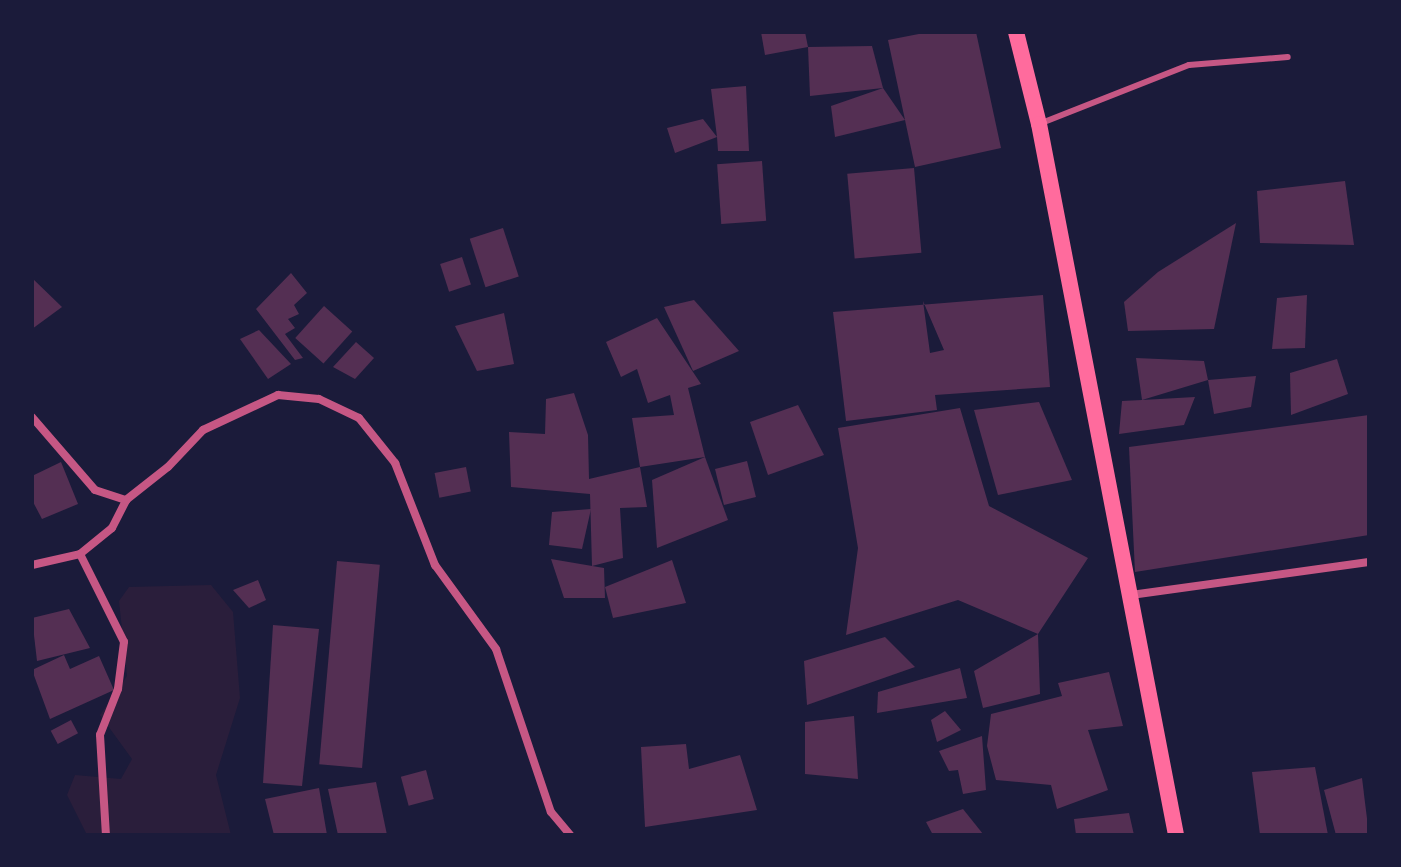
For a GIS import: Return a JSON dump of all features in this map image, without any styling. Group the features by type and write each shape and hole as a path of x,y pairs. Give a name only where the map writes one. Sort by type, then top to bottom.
{"main road":[{"path":"1016,32 1039,124 1176,835"}],"street":[{"path":"32,565 80,554 112,528 126,500 168,467 203,430 278,395 319,399 359,418 395,463 435,565 496,649 551,812 570,835"},
{"path":"32,417 95,490 126,500"},
{"path":"80,554 124,642 118,689 100,735 106,835"},
{"path":"1131,595 1369,562"}],"lane":[{"path":"1039,124 1189,65 1288,57"}],"shaded area":[{"path":"211,585 233,612 240,698 216,775 231,835 87,835 67,795 75,775 121,779 132,759 100,715 127,676 119,601 129,587"}],"building":[{"path":"761,32 805,32 808,47 765,55"},
{"path":"929,32 976,32 1001,148 915,167 888,40"},
{"path":"872,46 883,88 810,96 808,47"},
{"path":"746,86 749,151 718,151 711,89"},
{"path":"883,88 905,120 835,137 831,106"},
{"path":"703,119 717,137 675,153 667,128"},
{"path":"762,161 766,221 721,224 717,164"},
{"path":"914,168 921,253 855,259 847,174"},
{"path":"1345,181 1354,245 1260,243 1257,191"},
{"path":"1236,223 1214,329 1128,331 1124,302 1158,272"},
{"path":"503,228 519,277 485,287 470,239"},
{"path":"462,257 471,285 449,292 440,264"},
{"path":"291,273 307,293 294,305 299,314 288,319 295,328 285,334 303,358 295,360 256,309"},
{"path":"32,278 62,307 32,329"},
{"path":"1043,295 1050,387 935,395 937,410 846,421 833,312 923,305 930,353 944,350 925,305"},
{"path":"1307,295 1305,348 1272,349 1277,298"},
{"path":"694,300 739,351 693,371 664,307"},
{"path":"324,306 352,331 323,363 295,338"},
{"path":"504,313 514,364 477,371 455,326"},
{"path":"657,318 701,384 688,388 705,457 640,467 632,418 674,415 670,395 648,403 637,369 621,377 606,342"},
{"path":"259,330 291,364 268,379 240,339"},
{"path":"356,342 374,358 355,379 333,367"},
{"path":"1136,358 1204,361 1208,380 1142,400"},
{"path":"1337,359 1348,394 1291,415 1290,373"},
{"path":"1256,376 1251,407 1214,414 1208,380"},
{"path":"574,393 588,435 589,479 640,467 647,507 620,508 623,558 592,566 590,494 511,487 509,432 545,434 546,399"},
{"path":"1195,397 1184,425 1119,434 1122,401"},
{"path":"1039,402 1072,480 998,495 974,410"},
{"path":"798,405 824,455 768,475 750,422"},
{"path":"960,408 989,506 1088,558 1038,634 958,600 846,635 858,548 838,428"},
{"path":"1369,415 1369,535 1135,572 1129,447"},
{"path":"705,457 728,520 657,548 652,480"},
{"path":"747,461 756,497 724,505 715,469"},
{"path":"61,462 78,504 42,519 32,500 32,476"},
{"path":"466,467 471,492 439,498 435,473"},
{"path":"591,509 582,549 549,545 552,512"},
{"path":"551,559 604,568 605,598 564,598"},
{"path":"672,560 686,603 613,618 605,587"},
{"path":"337,561 380,565 362,768 319,764"},
{"path":"258,580 266,600 249,608 233,590"},
{"path":"69,609 90,648 37,661 32,618"},
{"path":"273,625 319,629 302,786 263,783"},
{"path":"1038,634 1040,694 983,708 974,671"},
{"path":"885,637 915,667 807,705 804,661"},
{"path":"64,655 70,669 99,656 114,690 50,719 32,670"},
{"path":"960,668 967,698 877,713 878,692"},
{"path":"1109,672 1123,726 1088,730 1108,790 1057,809 1051,785 996,780 987,746 991,714 1062,696 1058,683"},
{"path":"945,711 961,730 937,742 931,720"},
{"path":"854,716 858,779 805,774 805,722"},
{"path":"71,720 78,733 58,744 51,731"},
{"path":"982,736 986,790 963,794 958,770 949,771 939,751"},
{"path":"686,744 689,769 740,755 757,810 645,827 641,747"},
{"path":"1315,767 1328,835 1260,835 1252,772"},
{"path":"426,770 434,799 409,806 401,777"},
{"path":"1362,778 1369,835 1336,835 1324,790"},
{"path":"376,782 387,835 338,835 328,789"},
{"path":"319,788 327,835 274,835 265,799"},
{"path":"963,809 983,834 933,835 926,822"},
{"path":"1129,813 1134,835 1076,835 1074,819"}]}
